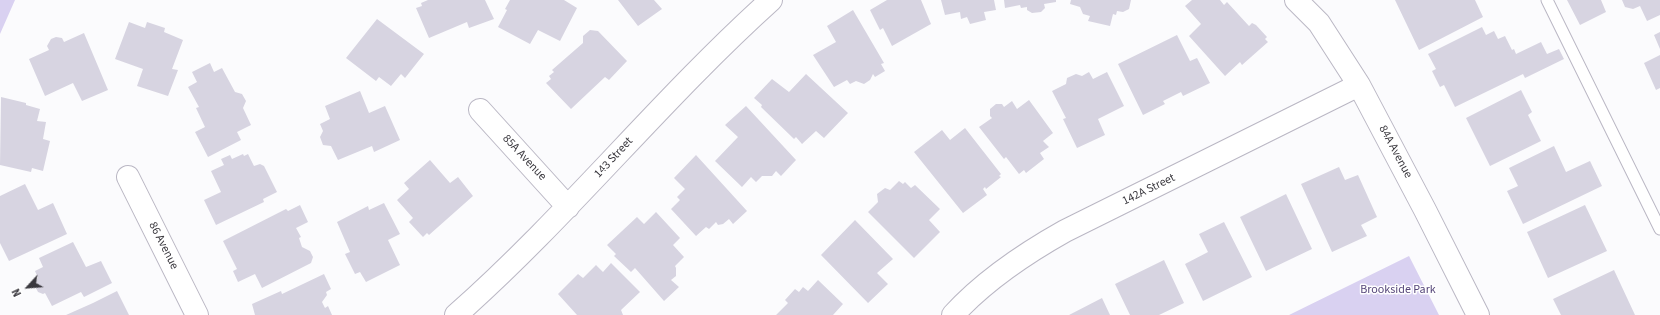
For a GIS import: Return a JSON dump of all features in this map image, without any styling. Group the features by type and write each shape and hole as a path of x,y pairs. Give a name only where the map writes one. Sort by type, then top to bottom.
{"street":[{"name":"143 Street","path":"456,315 568,206 725,41 771,0"},
{"name":"84A Avenue","path":"1296,0 1319,23 1359,85 1426,210 1478,315"},
{"name":"142A Street","path":"953,315 966,301 1028,252 1065,231 1359,85"},
{"name":"85A Avenue","path":"480,110 568,206"},
{"name":"86 Avenue","path":"128,177 197,315"}],"lane":[{"path":"1547,0 1660,229"}],"green space":[{"path":"0,0 15,0 0,34"},
{"name":"Brookside Park","path":"1409,256 1439,315 1289,315"}],"building":[{"path":"428,0 485,0 494,19 469,28 467,22 429,38 416,8 422,6 421,3"},
{"path":"510,0 564,0 577,8 560,41 538,30 530,44 498,27 507,10 505,9"},
{"path":"618,0 654,0 662,9 638,26"},
{"path":"887,0 921,0 931,24 892,46 883,28 880,30 870,10"},
{"path":"941,0 994,0 996,10 984,12 986,20 970,24 967,17 961,19 960,12 945,15"},
{"path":"1004,0 1056,0 1056,2 1044,4 1045,8 1041,12 1032,13 1027,10 1027,7 1021,8 1020,5 1005,8"},
{"path":"1071,0 1131,0 1129,9 1123,12 1117,11 1116,15 1113,14 1110,26 1088,21 1090,16 1083,14 1080,7 1070,4"},
{"path":"1192,0 1220,0 1224,5 1227,2 1249,26 1252,23 1256,25 1267,37 1265,39 1268,42 1242,65 1240,62 1225,76 1189,36 1201,24 1185,6"},
{"path":"1395,0 1475,0 1483,17 1419,50"},
{"path":"1567,0 1601,0 1606,12 1580,25"},
{"path":"1622,0 1660,0 1660,15 1647,21 1640,6 1633,9 1625,7"},
{"path":"853,10 884,63 881,64 885,71 875,77 873,74 870,80 864,84 856,81 850,84 847,80 834,87 813,55 836,42 827,26"},
{"path":"377,19 424,54 405,78 401,74 391,86 379,77 376,81 346,58"},
{"path":"129,22 145,28 147,22 165,28 164,32 183,40 172,69 178,70 168,96 137,86 143,69 115,59"},
{"path":"1482,27 1486,35 1494,31 1498,39 1505,36 1512,50 1514,49 1516,54 1541,42 1547,54 1559,49 1564,59 1525,78 1523,74 1455,107 1444,85 1440,87 1432,71 1436,69 1428,54"},
{"path":"590,30 598,31 627,61 609,80 605,77 571,109 546,83 551,79 549,76 554,72 552,70 583,43 583,36"},
{"path":"1660,32 1660,49 1654,35"},
{"path":"84,33 108,90 82,101 73,83 45,96 29,59 49,50 47,46 51,39 56,37 62,38 64,42"},
{"path":"1177,35 1190,61 1197,58 1210,83 1183,96 1181,92 1163,101 1165,104 1143,115 1118,64"},
{"path":"1660,55 1660,88 1656,90 1644,63"},
{"path":"210,63 214,72 222,68 235,92 242,94 246,101 243,108 251,125 237,132 241,140 208,157 195,132 205,127 196,108 199,107 188,87 197,82 192,72"},
{"path":"1089,72 1093,79 1107,72 1124,106 1098,119 1105,135 1077,148 1063,119 1066,118 1052,91 1066,84 1067,78 1076,74 1082,76"},
{"path":"806,74 848,113 824,138 816,131 802,144 796,137 794,139 761,107 762,105 754,98 772,79 789,92"},
{"path":"1521,90 1532,112 1528,115 1541,141 1490,166 1466,118"},
{"path":"360,91 369,113 385,106 400,140 374,152 372,146 338,160 331,146 323,145 320,137 323,131 320,124 330,119 325,106"},
{"path":"1,97 26,103 26,105 40,109 37,121 46,122 43,139 50,141 43,171 32,168 31,172 0,165"},
{"path":"1029,100 1053,133 1043,141 1049,147 1040,153 1044,159 1026,173 1024,170 1019,174 1006,157 1004,159 979,127 992,118 990,116 990,109 996,104 1002,104 1004,107 1012,101 1017,109"},
{"path":"746,106 796,160 781,176 776,171 772,176 762,176 756,182 751,177 742,187 715,161 738,137 725,125"},
{"path":"965,128 1001,174 999,176 1001,177 986,189 985,187 983,189 987,195 963,213 914,152 942,130 950,140"},
{"path":"1554,146 1566,172 1590,161 1602,186 1523,224 1507,191 1518,186 1509,168"},
{"path":"243,154 244,156 248,154 254,166 260,164 264,166 277,192 263,199 264,202 216,225 204,200 221,192 211,171 224,165 221,159 230,155 232,159"},
{"path":"696,155 747,211 733,224 729,219 723,224 718,225 716,222 709,229 706,227 696,236 671,209 680,200 677,197 685,189 674,178"},
{"path":"430,160 450,183 458,177 473,196 429,235 427,233 423,237 409,222 413,218 397,200 409,189 404,183"},
{"path":"1339,167 1345,180 1358,175 1377,217 1361,225 1367,236 1332,252 1301,184"},
{"path":"899,181 903,184 905,182 911,188 915,185 940,209 929,220 940,232 914,258 868,212 878,202 877,194 885,188 890,190"},
{"path":"25,184 38,210 53,203 67,234 9,261 0,243 0,196"},
{"path":"1286,194 1312,249 1266,271 1240,217"},
{"path":"384,203 400,234 388,240 400,265 366,282 360,272 355,274 345,254 350,252 337,222 368,206 369,210"},
{"path":"300,205 308,222 296,228 301,237 299,238 302,247 310,251 313,257 311,263 262,288 255,274 238,282 233,271 237,269 223,241 286,209 288,211"},
{"path":"1585,205 1607,251 1548,278 1527,232"},
{"path":"656,212 680,238 673,245 684,257 675,266 676,276 671,280 679,287 664,301 635,268 631,272 614,256 616,254 607,245 637,217 644,224"},
{"path":"855,220 893,259 877,273 888,284 868,303 821,255"},
{"path":"1224,222 1252,277 1203,301 1185,264 1208,252 1199,234"},
{"path":"73,242 86,267 101,261 112,283 84,297 81,292 52,306 45,293 43,294 38,292 34,284 38,278 35,271 43,267 39,258"},
{"path":"1164,260 1184,303 1159,315 1130,315 1115,284"},
{"path":"611,263 640,292 621,310 623,315 577,315 558,294 578,274 583,278 596,265 603,272"},
{"path":"1614,270 1635,315 1561,315 1553,299"},
{"path":"324,274 331,289 326,292 327,295 322,302 325,308 328,306 332,315 255,315 252,304 281,291 282,294"},
{"path":"818,280 843,304 833,315 776,315 788,303 785,300 795,289 799,292 803,287 808,291"},
{"path":"117,291 129,315 66,315 93,303"},
{"path":"1102,298 1110,315 1069,315"}]}
